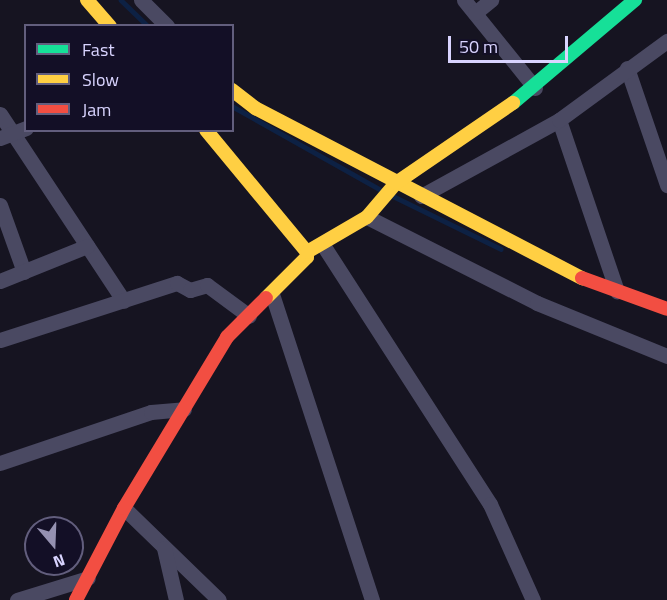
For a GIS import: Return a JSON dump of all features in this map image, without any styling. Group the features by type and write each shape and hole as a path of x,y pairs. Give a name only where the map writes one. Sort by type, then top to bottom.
{"street":[{"path":"87,0 108,24"},
{"path":"141,0 165,24"},
{"path":"464,0 535,88"},
{"path":"475,12 491,0"},
{"path":"307,252 323,245 369,214 393,186 535,88 635,0"},
{"path":"421,196 559,120 627,68 667,41"},
{"path":"627,68 667,184"},
{"path":"234,92 255,108 393,186 421,196 542,258 617,291 667,309"},
{"path":"0,114 124,301"},
{"path":"559,120 617,291"},
{"path":"78,599 124,508 227,337 307,257 307,252 208,132"},
{"path":"0,205 24,272"},
{"path":"369,214 537,303 667,356"},
{"path":"323,245 490,504 533,600"},
{"path":"0,280 87,246"},
{"path":"0,340 177,284 190,290 207,285 249,316"},
{"path":"272,294 372,600"},
{"path":"0,463 151,412 184,409"},
{"path":"124,508 219,600"},
{"path":"164,548 176,600"},
{"path":"17,600 88,578"}],"waterway":[{"path":"121,0 146,24"},
{"path":"234,107 383,191"},
{"path":"393,196 501,249"}],"traffic: fast":[{"path":"513,103 635,0"}],"traffic: slow":[{"path":"87,0 108,24"},
{"path":"234,92 255,108 582,278"},
{"path":"266,298 307,257 307,252 367,217 396,183 513,103"},
{"path":"208,132 307,252"}],"traffic: jam":[{"path":"582,278 667,309"},
{"path":"76,600 124,508 227,337 266,298"}]}
